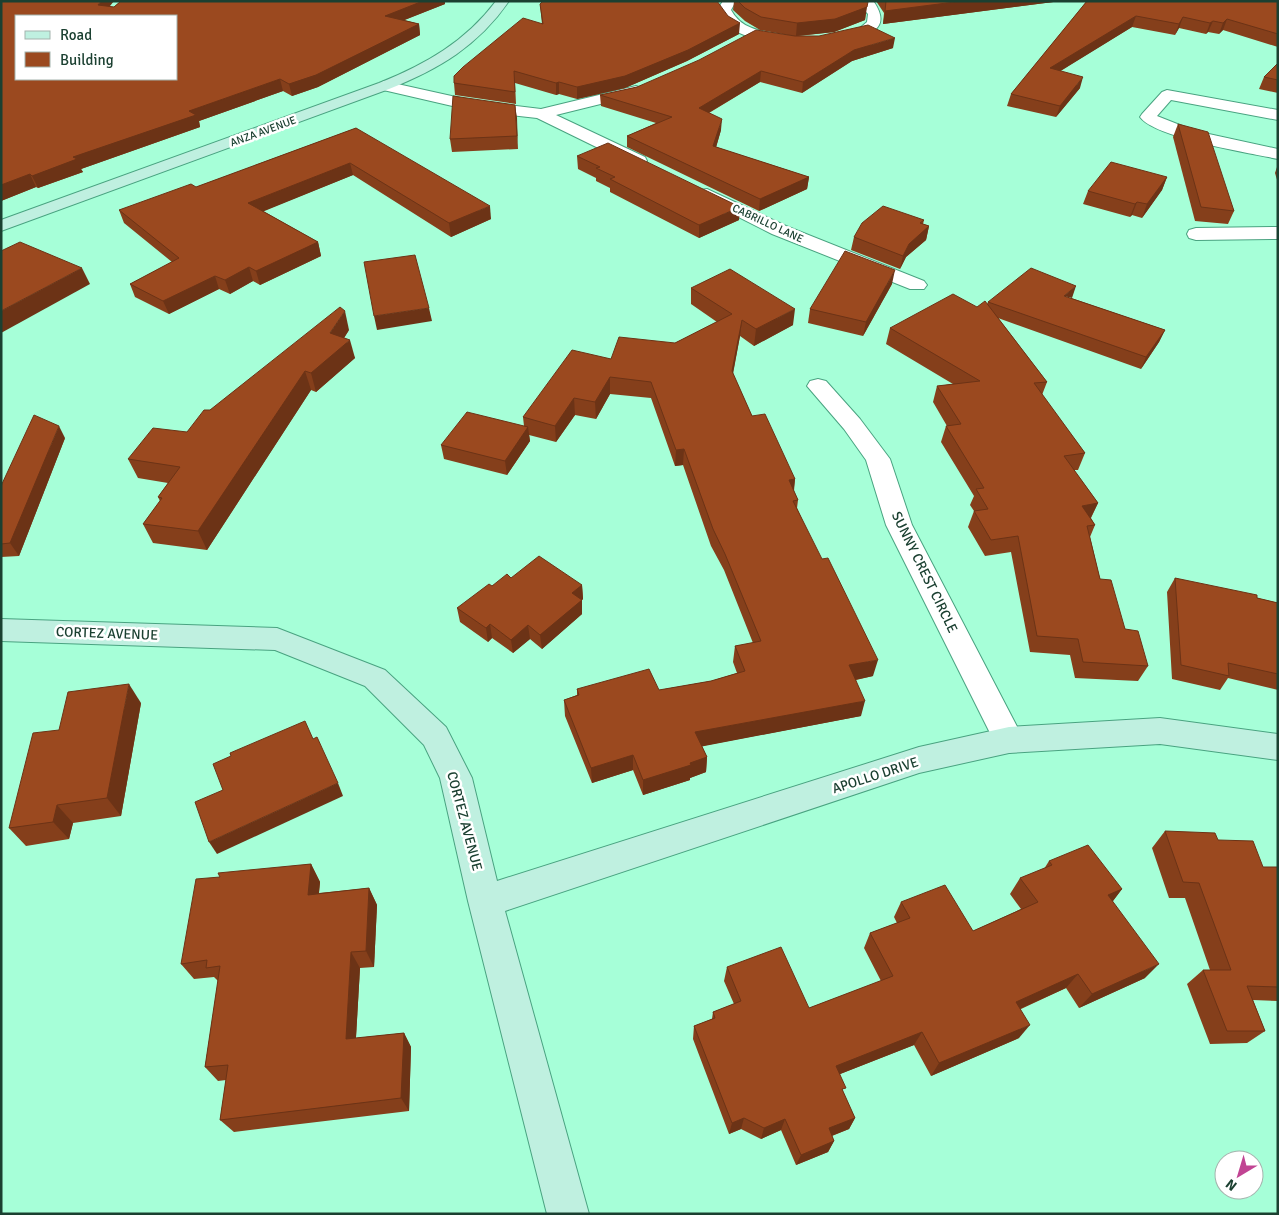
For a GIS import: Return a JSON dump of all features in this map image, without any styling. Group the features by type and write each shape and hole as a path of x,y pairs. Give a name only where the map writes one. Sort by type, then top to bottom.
{"street":[{"name":"ANZA AVENUE","path":"1,226 384,86 446,58 470,41 489,21 503,1"},
{"path":"730,1 724,10 728,19 738,27 754,34 801,41"},
{"path":"826,40 848,37 865,30 874,22 875,14 869,5 862,1"},
{"path":"736,43 754,34"},
{"path":"384,86 474,106 542,114 652,167"},
{"path":"542,114 622,96 649,86"},
{"path":"1278,115 1167,95 1148,117 1153,122 1172,129 1278,154"},
{"name":"CABRILLO LANE","path":"694,187 779,230 918,285"},
{"path":"1196,234 1278,233"},
{"name":"SUNNY CREST CIRCLE","path":"818,386 852,424 878,459 899,525 1009,740"},
{"name":"CORTEZ AVENUE","path":"1,630 277,639 375,678 435,736 456,778 485,901 568,1214"},
{"name":"APOLLO DRIVE","path":"485,901 919,760 1009,740 1160,730 1278,747"}],"building":[{"path":"1,1 101,1 98,5 114,7 121,1 423,1 385,16 419,24 316,75 289,84 280,79 189,111 196,115 73,157 77,159 32,176 30,174 1,185"},
{"path":"543,1 717,1 728,16 740,23 688,50 625,76 577,87 514,71 515,92 454,83 454,76 463,67 523,18 543,24 540,4"},
{"path":"738,1 868,2 867,7 835,19 797,23 761,17 745,8"},
{"path":"886,1 962,1 885,11"},
{"path":"1087,1 1278,1 1278,34 1227,19 1223,23 1213,21 1210,23 1183,17 1179,24 1136,16 1050,68 1083,77 1060,106 1011,94"},
{"path":"868,25 895,38 854,50 803,82 761,71 699,108 722,119 713,146 809,177 760,199 627,136 672,117 600,95 637,87 699,60 756,30 795,36 819,36"},
{"path":"1278,63 1278,80 1264,77"},
{"path":"453,96 515,105 517,136 450,139"},
{"path":"1178,124 1208,132 1234,211 1201,207"},
{"path":"356,128 490,206 449,223 350,163 248,203 318,242 256,271 249,267 225,280 215,276 163,301 130,284 179,258 119,210 191,184 196,187"},
{"path":"608,143 740,207 699,225 610,179 615,177 577,156"},
{"path":"1111,162 1167,177 1147,204 1137,202 1135,204 1088,191"},
{"path":"883,206 924,220 920,223 929,226 909,244 903,256 854,237 862,223"},
{"path":"20,242 82,268 1,311 1,251"},
{"path":"845,251 895,270 866,322 810,309"},
{"path":"415,255 429,308 374,316 364,262"},
{"path":"1031,268 1076,286 1064,296 1165,330 1146,357 988,302"},
{"path":"730,269 795,309 756,329 742,320 732,371 752,416 765,414 795,479 789,480 798,500 793,501 822,559 828,558 878,660 849,665 865,701 695,732 707,757 690,763 691,765 643,780 633,755 591,768 564,700 579,695 577,689 649,669 659,690 711,681 745,671 735,646 761,641 713,529 684,449 676,450 651,382 610,377 595,402 574,398 555,426 523,417 572,350 611,359 619,337 675,343 732,314 691,288"},
{"path":"953,294 977,307 985,301 1047,382 1034,383 1085,453 1064,456 1098,503 1082,506 1095,525 1087,526 1100,579 1111,580 1125,629 1138,631 1148,666 1083,662 1078,639 1037,636 1018,536 991,540 974,511 988,509 976,489 984,488 946,426 961,424 937,386 980,381 890,328"},
{"path":"340,307 345,311 330,333 350,340 311,373 305,371 198,531 143,524 162,498 158,497 180,467 128,459 153,428 187,432 204,410 210,410"},
{"path":"467,412 528,427 505,461 441,445"},
{"path":"34,415 59,426 10,543 1,544 1,486"},
{"path":"539,556 582,585 572,593 582,600 540,635 528,625 511,640 490,624 486,628 457,608 489,584 492,586 507,574 511,578"},
{"path":"1175,578 1257,595 1257,598 1278,603 1278,674 1228,663 1229,676 1181,665"},
{"path":"129,684 107,798 57,805 53,822 9,828 33,733 59,730 68,692"},
{"path":"305,721 313,739 317,737 338,783 209,842 195,802 223,790 213,764 231,756 230,753"},
{"path":"1165,831 1215,833 1218,840 1253,841 1263,867 1278,867 1278,987 1247,986 1265,1031 1227,1031 1203,970 1231,970 1199,883 1183,882"},
{"path":"1088,845 1122,889 1108,895 1159,964 1092,994 1078,974 1016,1002 1030,1025 939,1063 922,1032 836,1066 846,1088 842,1089 855,1118 829,1128 834,1141 801,1155 785,1119 764,1128 744,1118 732,1123 694,1026 715,1018 713,1012 741,1001 727,967 781,947 809,1008 893,976 870,933 910,918 901,902 945,885 973,931 1038,902 1020,878 1052,865 1049,861"},
{"path":"311,864 308,895 369,888 366,951 351,952 346,1039 404,1033 401,1098 220,1120 228,1065 205,1067 220,966 206,968 207,960 181,964 196,879 220,877 218,873"}]}
